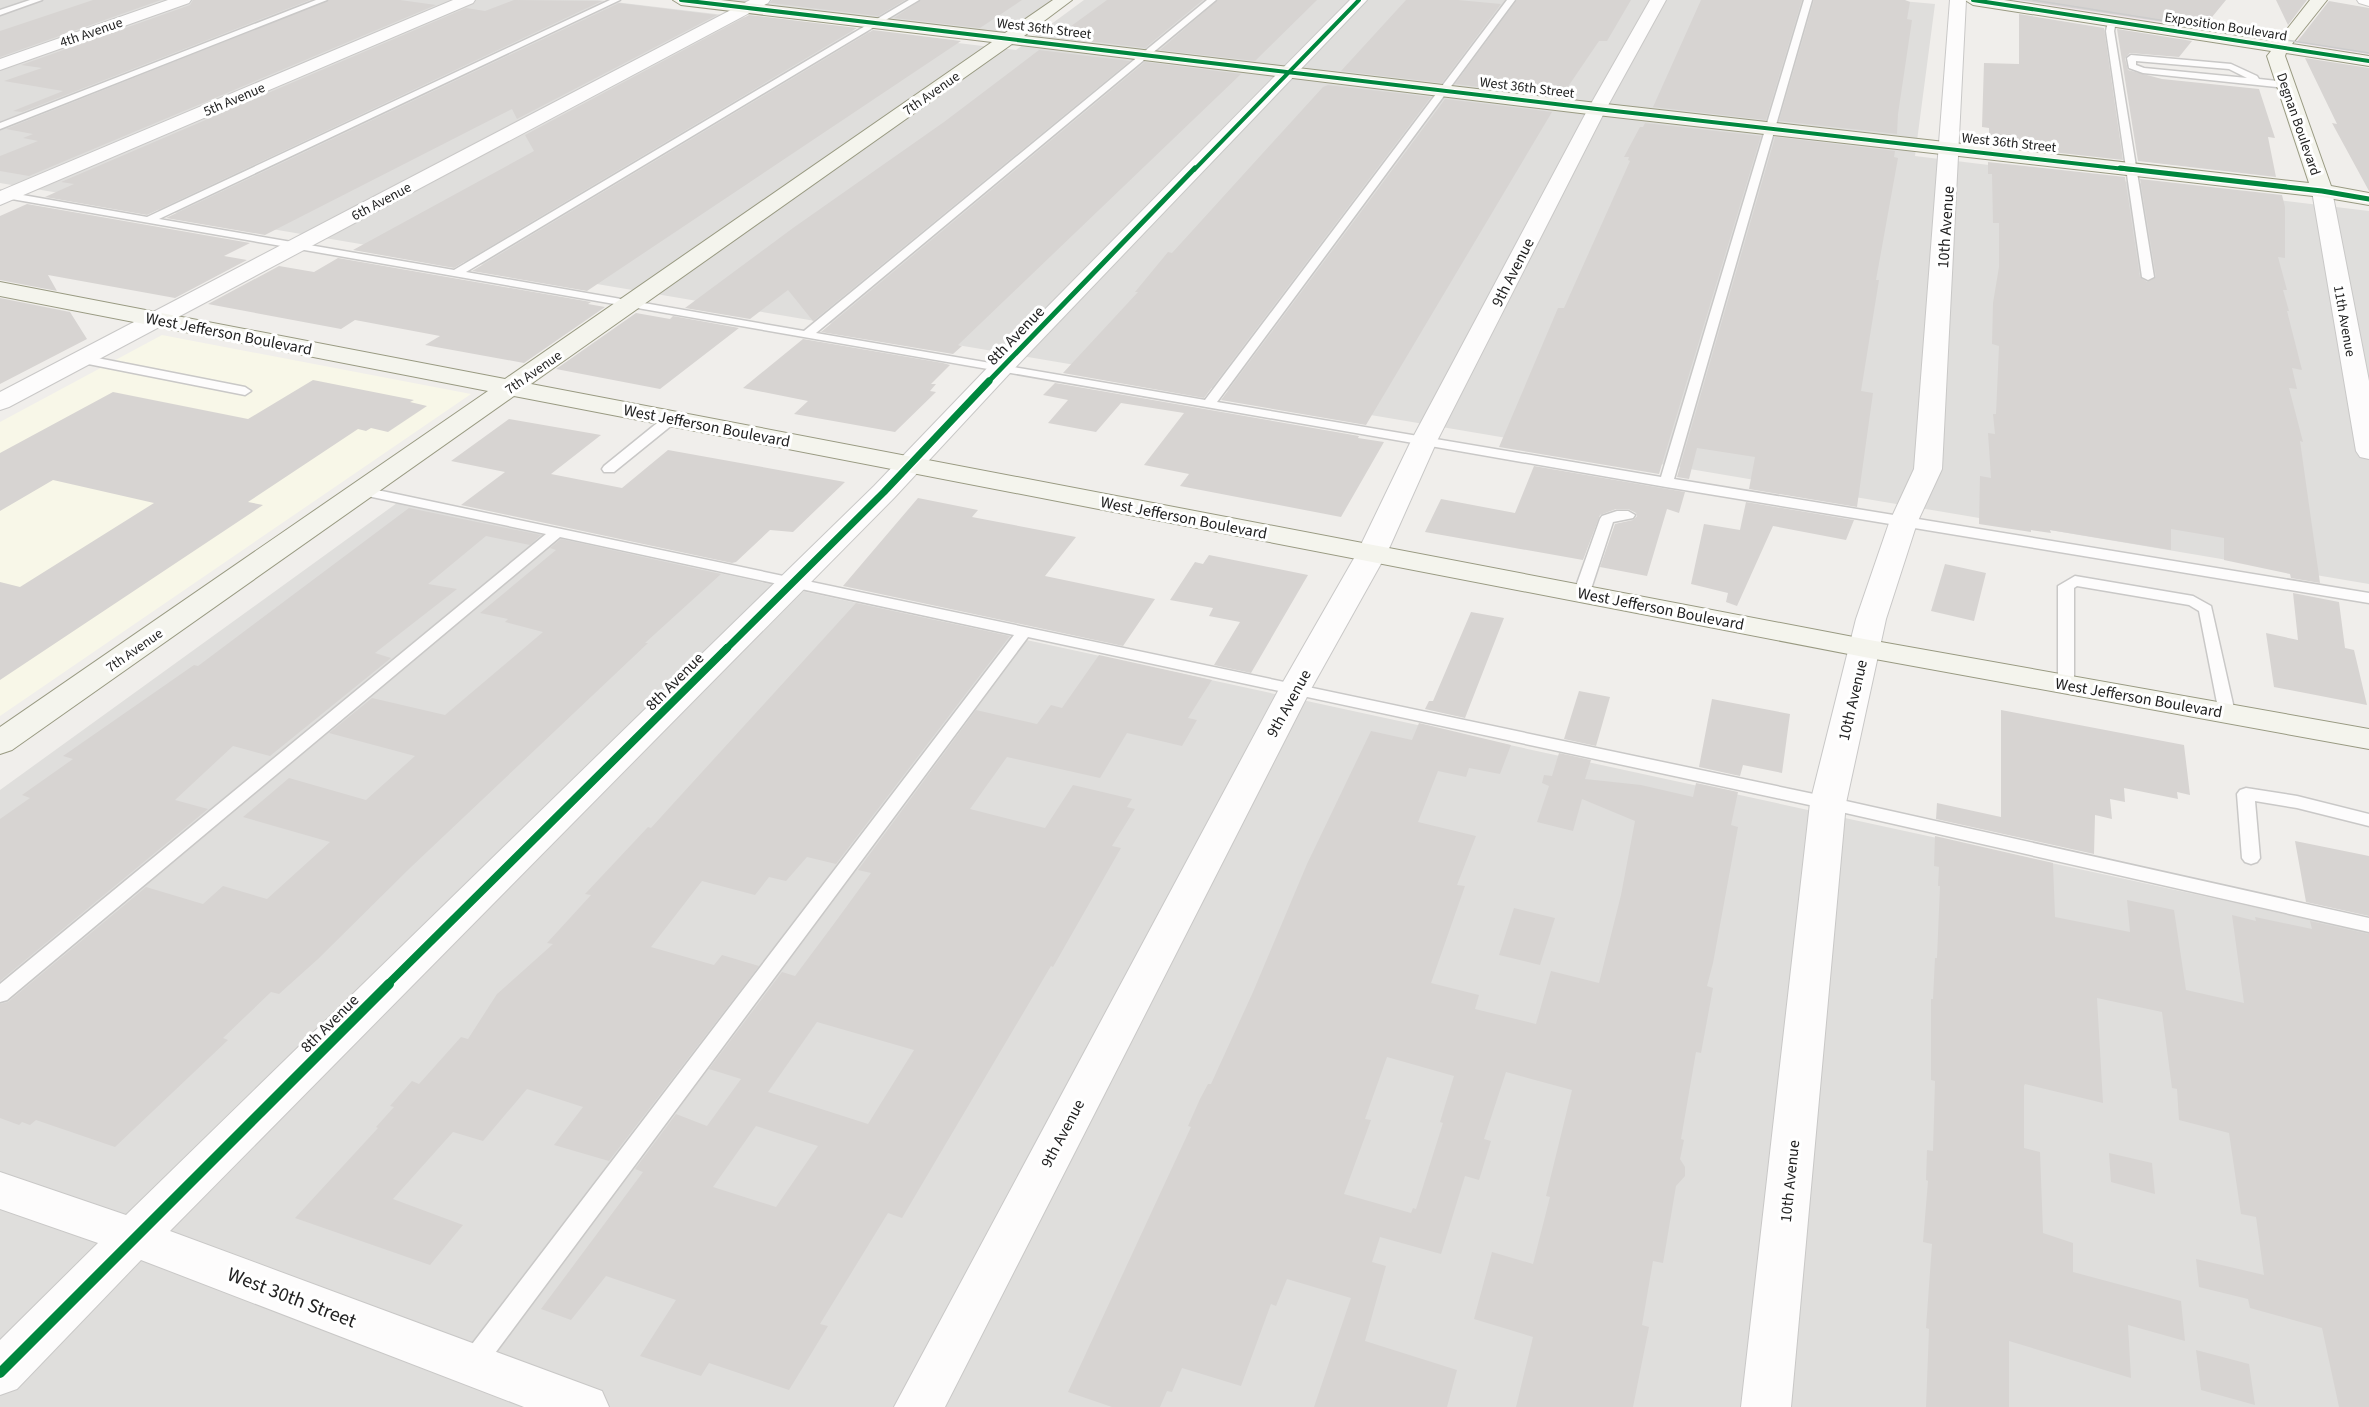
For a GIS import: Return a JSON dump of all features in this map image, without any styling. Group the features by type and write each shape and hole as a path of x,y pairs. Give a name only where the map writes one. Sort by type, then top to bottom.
{"street":[{"name":"4th Avenue","path":"0,65 183,0"},
{"name":"5th Avenue","path":"3,196 467,0"},
{"name":"West 36th Street","path":"681,0 755,4 878,22 1597,109 2322,190 2369,199"},
{"name":"7th Avenue","path":"0,743 1064,0"},
{"name":"8th Avenue","path":"0,1373 793,583 1359,0"},
{"name":"9th Avenue","path":"919,1407 1295,690 1372,553 1424,441 1597,109 1659,0"},
{"name":"10th Avenue","path":"1766,1407 1828,803 1871,619 1903,523 1928,469 1958,0"},
{"name":"Exposition Boulevard","path":"1972,0 2369,61"},
{"name":"Degnan Boulevard","path":"2319,0 2276,56 2322,190"},
{"name":"6th Avenue","path":"0,402 755,4"},
{"name":"11th Avenue","path":"2322,190 2369,451"},
{"name":"West Jefferson Boulevard","path":"0,289 1864,648 2369,739"},
{"name":"West 30th Street","path":"0,1190 134,1237 584,1407"}],"lane":[{"path":"0,13 38,0"},
{"path":"0,126 323,0"},
{"path":"147,220 615,0"},
{"path":"457,273 915,0"},
{"path":"807,334 1212,0"},
{"path":"1209,404 1511,0"},
{"path":"1666,483 1808,0"},
{"path":"2112,22 2110,31 2148,277"},
{"path":"2255,82 2254,78 2231,67 2131,58 2132,66 2143,70 2255,82 2286,85"},
{"path":"3,196 1666,483 2369,598"},
{"path":"82,359 245,391"},
{"path":"609,469 672,418"},
{"path":"363,491 1828,803 2369,925"},
{"path":"1582,592 1607,519 1617,515 1628,515"},
{"path":"0,995 558,532"},
{"path":"2066,684 2066,586 2075,581 2193,602 2206,609 2227,713"},
{"path":"471,1365 1024,632"},
{"path":"2251,858 2246,794 2297,802 2369,820"}],"shaded area":[{"path":"0,0 598,0 1016,50 1084,0 1891,0 1935,4 1915,156 2369,211 2369,584 0,183"},
{"path":"681,0 1064,0 1010,38"},
{"path":"2000,0 2063,0 2369,47 2369,56 2250,35 2247,39"},
{"path":"162,335 471,394 0,716 0,422"},
{"path":"397,503 2369,932 2369,1407 0,1407 0,790"}],"building":[{"path":"93,0 161,0 0,57 0,31"},
{"path":"193,0 310,0 22,112 13,111 63,91 4,81 42,68 21,65 190,5"},
{"path":"329,0 400,0 436,5 29,176 0,171 0,156 38,141 23,138 33,134 6,129"},
{"path":"514,0 602,1 147,215 45,197 74,184 61,182 466,8 485,11"},
{"path":"772,0 905,0 878,16 770,3"},
{"path":"921,0 1022,0 980,28 894,18"},
{"path":"1107,0 1203,0 1145,48 1056,37"},
{"path":"1218,0 1317,0 1255,61 1160,50"},
{"path":"1406,0 1458,0 1501,4 1442,83 1341,71"},
{"path":"1517,0 1631,0 1607,41 1599,41 1561,97 1455,84"},
{"path":"1701,0 1802,0 1766,120 1653,107"},
{"path":"1814,0 1905,0 1910,2 1907,19 1912,20 1897,134 1779,121"},
{"path":"2019,0 2226,0 2203,28"},
{"path":"2276,0 2307,0 2288,25"},
{"path":"2329,1 2369,8 2369,54 2297,42"},
{"path":"619,3 717,15 517,119 512,109 265,235 166,218"},
{"path":"2019,14 2104,28 2123,160 1989,145 1989,128 1982,127 1984,63 2019,64"},
{"path":"749,15 857,28 454,268 353,250 534,151 525,135"},
{"path":"2117,29 2192,41 2179,57 2130,53 2125,58 2128,70 2162,79 2259,89 2275,138 2268,137 2276,177 2138,161"},
{"path":"873,30 961,41 587,291 472,271"},
{"path":"1039,50 1130,61 813,321 788,290 750,319 685,308 793,228 944,122"},
{"path":"2305,58 2369,68 2369,191 2332,123 2337,124"},
{"path":"1145,62 1241,74 958,345 962,346 953,354 821,332"},
{"path":"1328,85 1431,97 1204,398 1063,373 1138,292 1135,292 1168,252 1172,253 1323,87"},
{"path":"1445,99 1552,112 1366,425 1221,400"},
{"path":"1645,123 1761,136 1659,474 1499,447 1558,308 1564,308 1630,161 1629,157 1624,157 1640,127 1643,127"},
{"path":"1775,137 1895,151 1894,157 1898,158 1876,280 1879,280 1861,391 1873,393 1857,507 1749,489 1755,457 1697,448 1689,479 1677,477"},
{"path":"1988,162 2125,177 2140,277 2147,282 2156,277 2140,179 2282,195 2285,207 2285,258 2278,257 2287,290 2283,290 2289,311 2287,311 2302,370 2292,368 2297,389 2289,388 2303,442 2300,441 2320,583 2291,578 2290,574 2224,560 2224,538 2171,529 2171,550 2050,530 2051,533 2031,530 2031,532 1979,524 1980,476 1991,478 1988,433 1995,434 1993,414 1996,414 1999,346 1992,344 1993,303 1999,267 1999,223 1993,223 1992,174 1988,174"},
{"path":"27,204 250,243 224,256 247,260 175,298 48,275 57,291 0,280 0,216"},
{"path":"338,258 591,302 588,304 605,307 524,363 425,345 440,336 355,320 341,329 208,304 279,266 314,272"},
{"path":"0,298 70,312 87,339 0,384"},
{"path":"636,313 670,319 673,316 739,328 660,389 556,369"},
{"path":"803,339 950,365 931,384 936,384 930,391 936,392 895,432 794,414 808,401 743,388"},
{"path":"313,380 414,400 410,402 427,406 388,432 371,428 366,431 358,429 248,502 263,505 0,680 0,582 20,587 154,503 53,480 0,511 0,453 113,392 248,419"},
{"path":"1055,383 1384,442 1341,517 1180,486 1189,474 1144,465 1184,413 1121,403 1096,432 1048,423 1068,400 1043,395"},
{"path":"509,419 601,435 551,474 622,488 668,450 845,482 793,532 770,530 736,562 732,563 461,505 505,472 451,461"},
{"path":"1534,466 1685,492 1679,513 1667,509 1647,576 1600,567 1615,524 1633,520 1637,516 1628,509 1616,509 1600,515 1583,560 1425,532 1441,499 1515,513"},
{"path":"918,498 978,510 972,517 1076,537 1045,576 1155,599 1123,646 843,586"},
{"path":"1746,502 1854,520 1846,540 1773,526 1737,606 1726,602 1728,593 1691,584 1704,524 1740,530"},
{"path":"409,508 541,535 530,545 486,536 428,584 457,589 375,653 391,658 270,756 233,746 175,800 208,809 0,981 0,819 30,798 22,795 73,759 63,756 194,665 198,666"},
{"path":"561,539 721,574 645,643 648,643 410,868 318,959 279,994 271,992 223,1038 228,1040 115,1147 36,1120 30,1125 22,1122 19,1125 0,1118 0,1004 8,1002 146,887 203,904 223,886 267,899 330,842 243,817 289,778 366,800 415,756 329,733 372,698 445,715 543,632 505,622 508,619 480,613 556,550 550,548"},
{"path":"1209,555 1308,575 1251,673 1214,665 1240,622 1209,616 1213,608 1170,600 1195,562 1203,564"},
{"path":"1945,564 1986,573 1974,621 1931,611"},
{"path":"2293,593 2339,602 2345,648 2354,650 2367,705 2274,687 2266,633 2298,640"},
{"path":"856,603 1010,636 836,864 807,857 786,881 769,877 755,895 702,881 651,947 714,965 722,955 759,966 609,1161 554,1145 583,1107 527,1089 483,1141 453,1132 393,1199 463,1225 430,1265 295,1218 378,1128 376,1127 394,1107 390,1106 412,1081 419,1084 461,1037 468,1039 497,994 553,944 547,943 591,895 585,894 648,827 651,828"},
{"path":"1471,612 1504,618 1465,718 1425,709 1429,701 1433,701"},
{"path":"1099,655 1212,680 1188,718 1197,720 1182,746 1127,733 1100,778 1007,757 970,809 1045,828 1073,785 1132,799 1127,807 1135,809 1112,846 1121,848 1053,967 1051,966 902,1218 888,1213 820,1324 828,1326 789,1390 709,1363 701,1376 640,1356 676,1300 606,1276 571,1320 541,1309 643,1172 635,1169 676,1114 707,1126 741,1079 709,1069 782,972 795,976 836,921 871,873 858,870 976,710 1037,724 1051,705 1062,708","holes":["817,1022 914,1050 868,1124 768,1092","756,1126 818,1146 776,1207 713,1187"]},
{"path":"1579,691 1610,697 1596,746 1564,739"},
{"path":"1712,699 1790,714 1782,773 1743,765 1740,776 1699,767"},
{"path":"2001,710 2184,745 2190,795 2177,792 2178,799 2124,788 2125,802 2110,799 2112,819 2095,815 2094,854 1936,819 1937,803 2001,817"},
{"path":"1419,723 1511,745 1500,774 1469,768 1466,777 1438,771 1418,822 1476,836 1457,885 1465,886 1431,983 1479,995 1475,1009 1536,1024 1551,971 1599,983 1621,895 1635,821 1582,799 1573,831 1537,822 1549,786 1542,783 1544,775 1552,776 1559,753 1591,760 1585,779 1641,785 1693,797 1696,783 1738,792 1731,825 1738,827 1707,986 1713,988 1701,1053 1696,1052 1681,1139 1684,1140 1680,1159 1685,1167 1685,1176 1676,1186 1663,1263 1653,1261 1642,1325 1649,1327 1633,1407 1516,1407 1533,1337 1474,1319 1492,1252 1533,1264 1550,1197 1546,1196 1572,1090 1506,1072 1484,1139 1491,1141 1479,1180 1465,1176 1441,1254 1380,1237 1372,1262 1386,1266 1365,1341 1457,1370 1447,1407 1314,1407 1351,1298 1287,1279 1276,1306 1271,1304 1241,1386 1182,1368 1172,1392 1167,1391 1160,1407 1112,1407 1068,1392 1191,1127 1188,1126 1200,1099 1208,1084 1211,1084 1253,992 1307,864 1371,731 1412,740","holes":["1387,1057 1454,1076 1440,1122 1443,1123 1416,1209 1413,1208 1411,1213 1344,1194 1371,1120 1365,1119"]},
{"path":"1935,836 2053,863 2055,917 2130,932 2127,900 2174,910 2186,990 2244,1003 2232,915 2256,921 2255,917 2312,929 2310,921 2369,934 2369,1407 2339,1407 2322,1328 2250,1308 2248,1299 2199,1287 2196,1259 2264,1275 2256,1217 2241,1214 2229,1133 2179,1120 2177,1089 2172,1088 2162,1012 2097,998 2103,1103 2025,1084 2024,1086 2024,1148 2040,1152 2043,1233 2073,1243 2073,1272 2181,1301 2185,1341 2128,1325 2131,1378 2009,1341 2009,1407 1926,1407 1929,1329 1926,1328 1932,1244 1923,1242 1928,1181 1926,1180 1927,1150 1933,1151 1935,1081 1931,1080 1931,999 1933,999 1935,958 1937,958 1940,886 1938,886 1939,867 1934,866"},
{"path":"2295,841 2369,856 2369,916 2306,902"},
{"path":"1514,908 1555,918 1540,965 1499,955"},
{"path":"2109,1153 2152,1163 2155,1194 2111,1182"},
{"path":"2196,1350 2249,1364 2255,1405 2201,1390"}],"tram line":[{"path":"2033,0 2369,53"}],"cycle path":[{"path":"681,0 1597,109 2322,191 2369,199"},
{"path":"0,1373 884,492 1001,368 1359,0"},
{"path":"1973,0 2369,61"}]}
